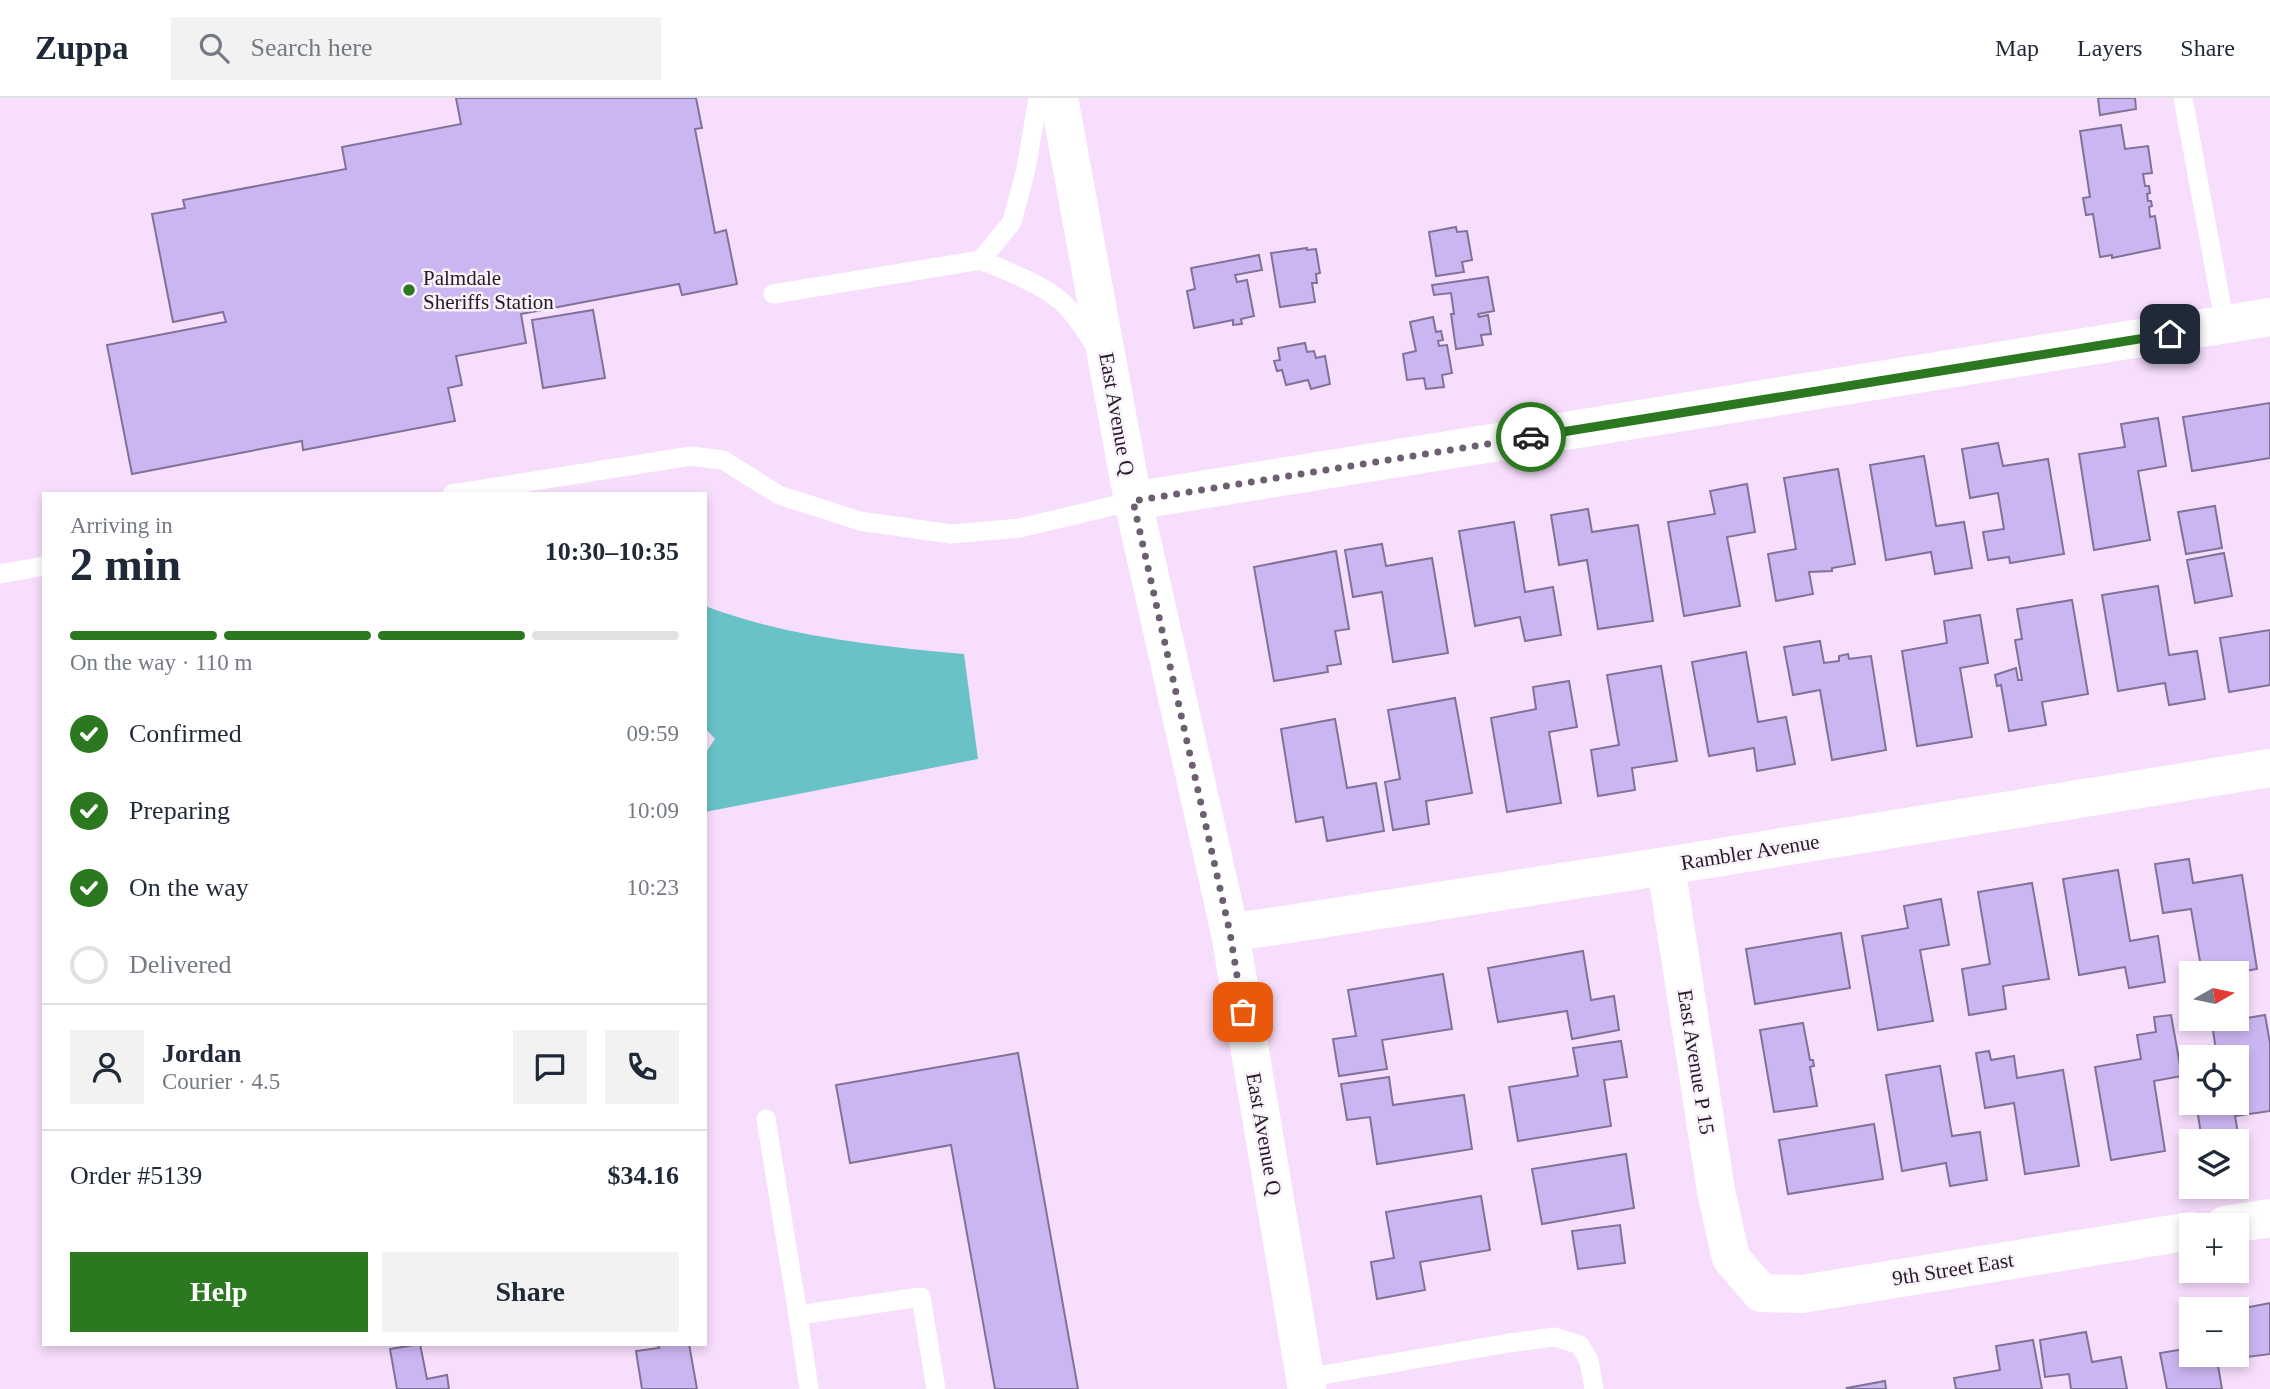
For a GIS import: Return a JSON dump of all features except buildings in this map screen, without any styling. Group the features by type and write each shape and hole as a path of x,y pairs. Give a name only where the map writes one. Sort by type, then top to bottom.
{"street":[{"name":"East Avenue Q","path":"1059,98 1133,501 1230,933 1306,1383"},
{"path":"1133,501 2270,317"},
{"name":"Rambler Avenue","path":"1230,933 1666,866 2270,768"},
{"name":"East Avenue P 15","path":"1666,866 1716,1191 1731,1258"},
{"path":"2249,1221 2270,1218"},
{"name":"9th Street East","path":"1731,1258 1761,1293 1802,1294 2179,1233"}],"lane":[{"path":"981,260 1012,222 1026,169 1038,98"},
{"path":"2183,98 2225,325"},
{"path":"773,294 981,260 1057,297 1084,328 1110,368"},
{"path":"466,492 691,456 723,460 779,495 860,521 951,534 1020,528 1133,501"},
{"path":"0,574 42,566"},
{"path":"766,1119 809,1389"},
{"path":"798,1315 921,1297 936,1389"},
{"path":"1306,1383 1555,1337 1580,1345 1589,1361 1594,1389"}],"shaded area":[{"path":"707,607 800,633 964,654 978,759 707,812 707,751 715,739 707,730"}],"way so far":[{"path":"1243,1012 1230,933 1133,501 1531,437"}],"place":[{"name":"Palmdale Sheriffs Station","path":"409,290"}],"route":[{"path":"1531,437 2170,334"}]}
